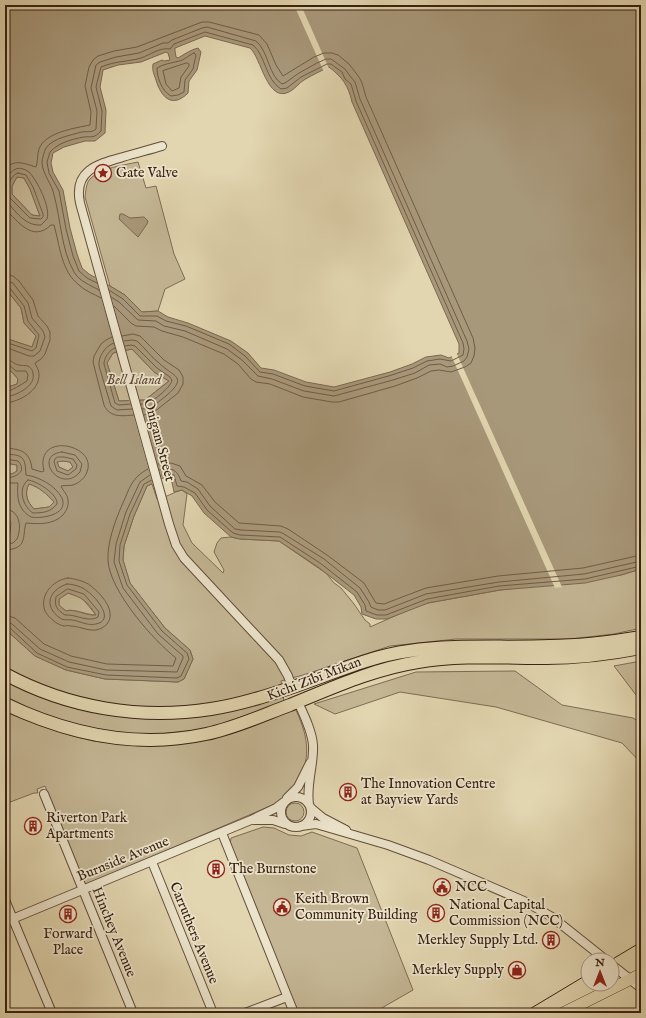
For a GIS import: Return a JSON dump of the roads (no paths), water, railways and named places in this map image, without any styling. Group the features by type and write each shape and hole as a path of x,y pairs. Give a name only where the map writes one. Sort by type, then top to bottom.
{"highway":[{"name":"Kichi Zībī Mīkan","path":"614,647 641,637"},
{"name":"Kichi Zībī Mīkan","path":"6,675 50,695 83,704 118,710 156,713 193,712 226,706 292,687 375,658 407,651 454,647 563,652"},
{"name":"Kichi Zībī Mīkan","path":"6,705 47,722 75,731 111,738 152,740 176,739 211,733 298,702 361,676 401,665 461,658 563,652 614,647 641,648"},
{"path":"292,687 298,702"}],"main road":[{"path":"564,1013 641,974"}],"street":[{"name":"Onigam Street","path":"162,146 99,164 92,168 84,176 80,183 79,197 168,524 179,551 190,566 279,660 292,687"},
{"path":"298,702 311,737 313,751 308,788 310,818 301,826"},
{"name":"Burnside Avenue","path":"9,920 222,833 276,808 298,787 311,761"},
{"name":"Hinchey Avenue","path":"44,794 133,1013"},
{"path":"355,834 323,818 310,806 306,800 300,797 292,797 285,800 280,810 280,815 283,821 293,827 316,824 355,834 422,858 530,904 552,917 596,952"},
{"name":"Burnside Avenue","path":"251,820 273,820 286,824"},
{"path":"222,833 294,1013"},
{"name":"Carruthers Avenue","path":"152,862 212,1013"},
{"path":"5,900 9,920 52,1013"},
{"path":"620,971 641,988"},
{"path":"245,1013 287,996"}],"water":[{"path":"5,5 641,5 641,569 585,583 500,590 428,603 387,619 376,619 362,614 361,607 354,595 318,567 279,541 240,539 231,537 204,513 192,496 182,490 174,492 171,478 163,478 147,486 134,516 124,546 123,560 130,583 165,628 190,650 193,659 184,679 178,682 105,679 66,670 35,656 5,629 5,536 10,534 11,522 5,517 5,473 12,474 17,471 17,465 5,463 5,388 17,384 18,379 5,367 5,338 32,347 36,336 24,323 21,308 5,288","holes":["205,36 250,48 254,53 265,78 275,91 281,94 289,92 304,80 329,67 338,75 347,86 352,102 459,344 459,353 449,358 441,355 426,357 390,372 334,387 306,382 274,370 261,368 248,353 231,341 188,323 168,317 158,311 142,312 125,295 89,274 82,268 70,228 63,190 53,172 51,163 53,153 64,147 85,141 95,141 105,133 106,110 100,87 103,70 118,65 141,62 166,52 168,53 170,60 162,60 153,64 153,72 158,86 164,96 172,100 182,98 188,93 189,81 197,70 201,52 198,48 178,58 176,57 175,48","17,177 24,178 30,189 40,216 32,215 12,194 12,186","132,349 154,372 169,381 145,400 119,401 107,363 113,353","57,462 70,462 73,467 68,471 59,467","29,484 33,485 43,491 54,502 49,507 34,509 28,500 27,491","68,593 84,601 90,606 96,615 73,610 66,611 59,605 59,599"]},
{"path":"120,214 130,218 144,217 148,221 138,237 119,219"}],"tram line":[{"path":"620,955 641,942"},
{"path":"523,1013 580,979"}],"place":[{"name":"Gate Valve","path":"103,173"},
{"name":"The Innovation Centre at Bayview Yards","path":"348,792"},
{"name":"Riverton Park Apartments","path":"33,826"},
{"name":"The Burnstone","path":"216,869"},
{"name":"NCC","path":"442,887"},
{"name":"Keith Brown Community Building","path":"282,907"},
{"name":"National Capital Commission (NCC)","path":"436,913"},
{"name":"Forward Place","path":"68,914"},
{"name":"Merkley Supply Ltd.","path":"551,940"},
{"name":"Merkley Supply","path":"517,970"}],"park label":[{"name":"Bell Island","path":"134,380"}]}
